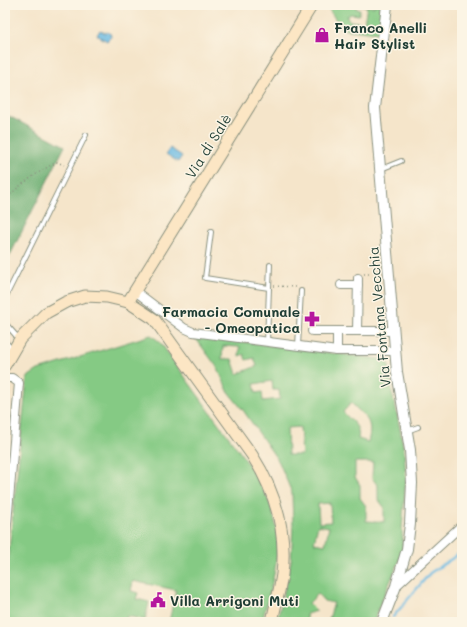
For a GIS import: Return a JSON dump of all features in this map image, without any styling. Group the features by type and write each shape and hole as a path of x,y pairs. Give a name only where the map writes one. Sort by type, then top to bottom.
{"main road":[{"name":"Via di Salè","path":"131,297 312,5"},
{"path":"5,365 28,324 41,309 64,296 80,290 104,289 131,297 142,306 154,319 252,455 273,497 282,528 283,557 280,582 272,622"}],"street":[{"name":"Via Fontana Vecchia","path":"382,622 396,586 407,549 410,524 412,474 410,450 397,372 375,104 387,5"},
{"path":"341,285 358,282 357,332"},
{"path":"131,297 184,328 200,333 336,351 395,351"},
{"path":"312,331 394,331"},
{"path":"336,351 337,331"},
{"path":"5,378 12,378 19,383 5,547"},
{"path":"396,586 462,525"}],"lane":[{"path":"5,298 86,135"},
{"path":"380,169 401,161"},
{"path":"211,232 205,278 269,288"},
{"path":"267,342 270,265"},
{"path":"298,346 300,289"},
{"path":"5,323 20,339"},
{"path":"5,341 13,351"},
{"path":"407,432 418,427"},
{"path":"5,492 12,478"}],"path":[{"path":"5,200 20,186 49,166 57,162 69,167"},
{"path":"278,286 300,289"}],"green space":[{"path":"326,5 356,5 356,9 360,9 359,15 351,14 347,16 347,18 350,21 364,23 367,6 374,7 374,5 382,5 379,8 381,12 378,33 342,29"},
{"path":"5,114 65,146 5,265"},
{"name":"Villa Arrigoni Muti","path":"151,335 160,342 247,462 263,488 269,502 274,516 278,543 273,578 262,622 169,622 176,590 133,581 131,591 138,593 136,599 149,602 145,620 127,616 125,622 5,622 5,589 27,379 38,370"},
{"path":"194,336 386,361 389,366 392,394 404,450 406,477 402,530 403,550 374,622 328,622 334,603 324,601 318,594 309,603 317,611 306,614 307,622 277,622 291,561 293,525 292,493 279,462 243,410 229,393 217,367","holes":["223,346 240,347 239,356 244,354 246,360 254,358 257,366 237,374 232,359 222,359","272,381 273,390 279,390 280,399 263,401 262,392 256,393 254,384","351,403 364,416 369,424 370,435 368,442 358,439 359,434 357,427 343,412","300,427 302,455 288,455 287,428","355,462 373,462 372,478 378,486 378,499 384,507 384,522 366,521 366,506 360,498 360,485 355,477","330,503 331,522 319,523 318,504","318,525 329,527 325,545 314,543"]}],"water":[{"path":"100,30 105,33 110,33 111,36 107,41 97,35"},
{"path":"170,148 182,156 178,162 166,154"}],"waterway":[{"path":"393,617 430,573 462,552"}],"place":[{"name":"Franco Anelli Hair Stylist","path":"322,35"},
{"name":"Farmacia Comunale - Omeopatica","path":"312,319"},
{"name":"Villa Arrigoni Muti","path":"158,600"}]}
